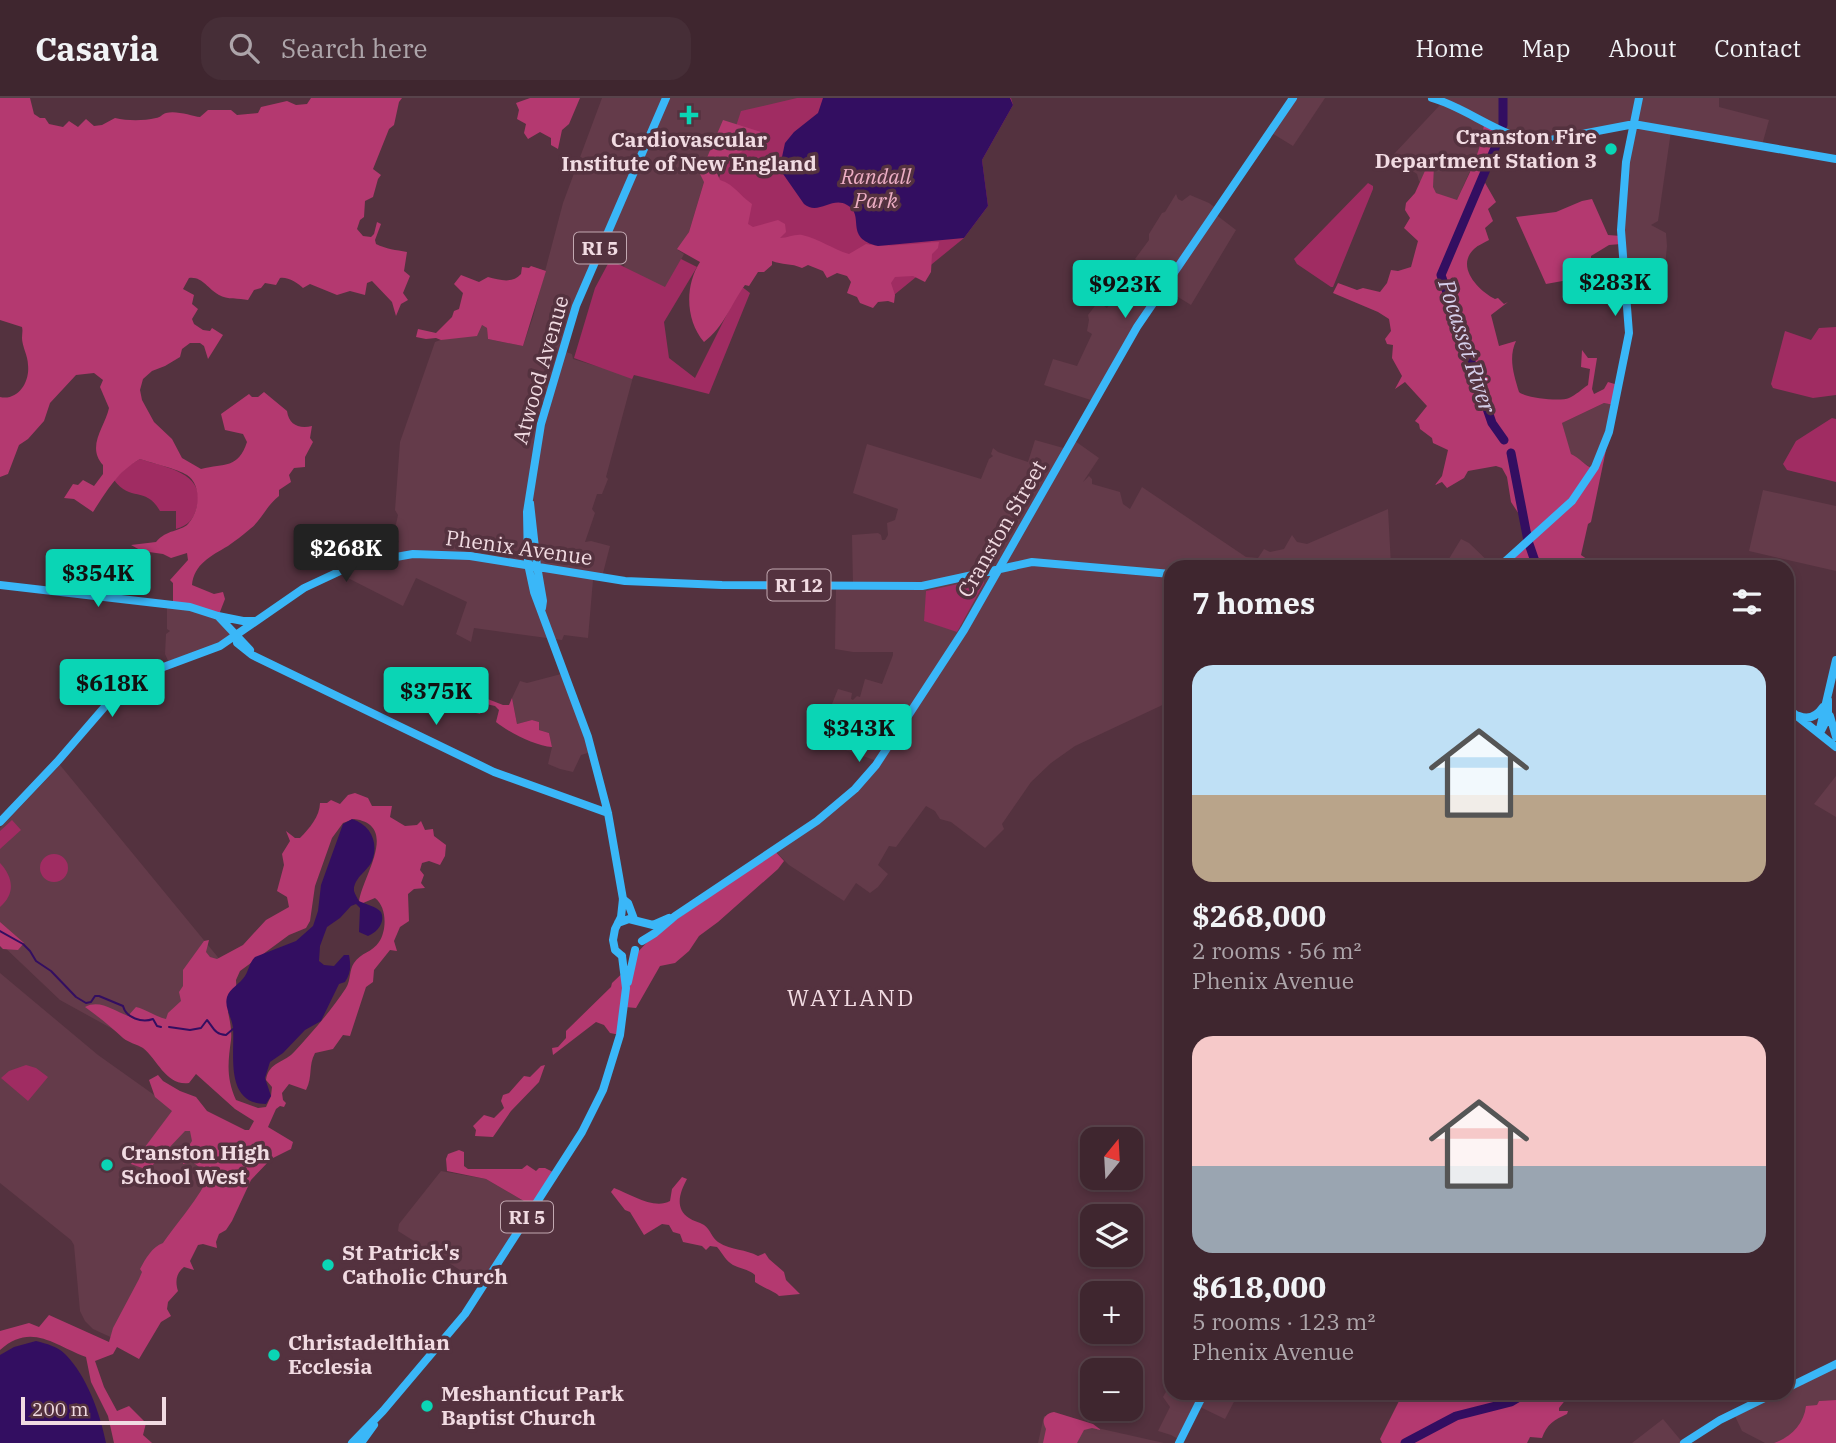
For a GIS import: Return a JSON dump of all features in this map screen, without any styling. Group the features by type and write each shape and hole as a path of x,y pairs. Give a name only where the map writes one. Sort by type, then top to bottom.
{"main road":[{"name":"Atwood Avenue","path":"618,923 623,900 608,813 588,737 542,608 543,601 532,565 531,471 541,424 576,306 666,98"},
{"name":"Cranston Street","path":"642,941 817,821 864,780 940,670 1137,327 1293,98"},
{"path":"1432,98 1515,136 1537,142 1633,124 1836,159"},
{"path":"1506,560 1572,501 1595,467 1609,432 1630,321 1622,266 1621,230 1626,162 1639,98"},
{"name":"Phenix Avenue","path":"0,822 127,685 142,676 220,646 304,588 351,566 414,554 438,554 495,558 625,580 722,585 922,586 998,570"},
{"name":"RI 12","path":"998,570 1040,562 1164,573"},
{"path":"0,585 172,604 218,617 257,620"},
{"path":"218,617 257,656 494,772 608,813"},
{"path":"1819,733 1825,726 1836,660"},
{"path":"1796,715 1803,718 1814,716 1827,704"},
{"path":"1827,704 1836,737"},
{"path":"1796,715 1836,747"},
{"name":"Atwood Avenue","path":"623,900 628,903 636,920"},
{"name":"Cranston Street","path":"636,920 653,925 675,916"},
{"path":"618,923 636,920"},
{"name":"RI 5","path":"352,1443 383,1411 465,1314 582,1132 608,1077 620,1035 627,983 635,950 642,941 643,930 636,920"},
{"name":"RI 5","path":"618,923 613,940 615,950 622,956 627,983"},
{"path":"622,956 635,950"},
{"path":"1794,1385 1836,1364"},
{"path":"1179,1443 1200,1400"},
{"path":"1684,1443 1720,1420 1761,1400"},
{"name":"RI 5","path":"362,1443 383,1411"}],"shaded area":[{"path":"0,98 30,98 34,114 45,118 49,124 63,127 69,121 78,127 86,119 94,126 115,118 146,120 170,112 200,117 208,110 231,110 237,115 258,113 261,107 287,101 296,105 307,104 311,98 402,98 394,125 389,129 373,169 381,175 373,197 365,201 364,217 357,229 363,236 371,237 377,222 381,224 376,244 407,252 404,271 410,276 403,293 408,300 401,304 396,316 392,302 372,281 367,283 365,295 350,291 337,295 310,284 303,288 292,280 280,278 276,285 265,283 254,290 248,300 222,297 201,281 189,278 183,289 194,295 192,304 198,309 192,319 194,324 203,330 210,331 212,328 223,335 208,359 204,346 190,343 182,349 180,357 152,371 143,379 140,390 142,400 154,422 172,439 182,458 201,469 235,461 243,451 247,442 243,434 225,430 221,414 249,394 258,397 264,392 287,411 295,425 312,426 310,438 313,442 305,457 305,467 294,468 289,475 291,482 279,490 279,496 254,526 204,561 196,571 192,585 214,594 223,592 225,599 218,617 173,605 173,583 170,580 188,560 187,553 171,558 142,551 131,545 156,542 192,519 198,498 195,485 187,475 140,459 119,476 93,512 74,499 64,498 73,484 78,485 83,480 94,486 103,474 96,444 109,408 100,387 103,380 94,373 76,375 50,403 44,421 19,445 8,474 0,477 0,397 12,396 22,389 27,378 28,362 22,341 22,327 0,320"},
{"path":"530,98 580,98 569,124 562,130 558,149 551,145 551,138 540,132 528,139 524,133 526,124 517,119 519,110 516,103"},
{"path":"602,98 821,98 745,126 704,182 689,232 678,250 684,254 666,289 624,267 623,256 617,258 613,254 600,252 563,351 572,354 573,359 633,377 606,477 608,479 602,494 597,494 592,509 595,513 585,542 610,546 602,577 593,580 588,638 564,635 562,640 474,628 471,642 456,634 467,602 416,578 403,606 340,574 334,575 317,537 315,526 327,525 358,532 353,565 398,556 399,541 393,538 398,515 395,510 400,442 435,342 482,325 487,328 488,339 523,346 563,203"},
{"path":"823,98 1010,98 1013,105 982,160 988,206 964,238 878,246 861,238 855,214 847,205 836,203 815,208 804,204 781,171 782,157 785,143 818,113"},
{"path":"1293,98 1325,98 1293,146 1270,132"},
{"path":"1435,98 1719,98 1719,107 1769,120 1762,145 1671,131 1658,221 1651,225 1666,233 1664,276 1627,274 1621,242 1633,125 1547,141 1483,126 1484,133 1478,153 1457,200 1454,200 1423,188 1417,174 1411,170 1411,162 1405,165 1394,154 1440,105"},
{"path":"723,120 761,132 743,151 716,171 720,180 733,187 752,204 748,224 753,227 778,220 785,224 786,232 780,238 802,235 849,254 866,244 939,242 938,248 932,254 931,272 925,282 913,276 895,277 891,283 895,295 894,303 878,302 873,308 860,303 857,297 847,293 851,282 847,276 837,273 827,278 823,271 808,265 802,268 772,261 772,265 764,272 758,272 749,286 745,285 722,322 704,342 693,323 689,302 692,281 700,262 677,249 689,232 704,182 700,174"},
{"path":"1484,120 1509,133 1503,145 1498,146 1487,167 1484,181 1496,202 1488,209 1493,221 1485,228 1489,240 1474,249 1469,256 1468,271 1482,290 1504,304 1508,302 1491,315 1499,346 1516,341 1512,360 1519,392 1551,399 1565,399 1574,395 1588,385 1590,369 1581,367 1582,350 1588,358 1597,358 1592,389 1594,394 1604,389 1608,382 1618,385 1614,405 1604,403 1562,423 1571,454 1593,469 1606,450 1581,555 1588,560 1511,559 1534,537 1511,502 1507,477 1502,468 1496,466 1468,471 1464,478 1447,488 1442,482 1435,485 1442,476 1448,450 1433,443 1432,438 1420,429 1415,421 1427,406 1405,382 1395,389 1402,376 1392,358 1393,345 1387,344 1385,339 1391,331 1389,319 1333,293 1338,283 1357,290 1363,288 1380,292 1387,283 1391,270 1411,267 1418,241 1404,228 1410,218 1405,210 1406,203 1415,193 1429,162 1434,165 1433,187 1436,193 1457,200 1471,171"},
{"path":"1176,194 1182,201 1190,195 1209,203 1217,209 1215,214 1236,230 1191,305 1165,289 1167,282 1135,259"},
{"path":"1592,199 1608,235 1621,236 1621,244 1609,245 1591,256 1591,271 1579,278 1546,284 1516,217 1556,212"},
{"path":"531,266 546,271 523,346 488,339 487,328 482,325 477,336 441,340 416,337 418,329 436,333 452,317 454,311 459,309 463,293 454,284 461,275 479,282 488,277 510,280 521,274 522,267"},
{"path":"1122,287 1153,304 1094,401 1044,385 1053,359 1077,366 1092,334 1087,331 1088,315 1098,302 1107,308"},
{"path":"1604,403 1614,405 1593,469 1570,454 1562,423"},
{"path":"1035,440 1067,449 1075,441 1099,458 1083,482 1089,476 1092,484 1120,492 1123,504 1130,509 1142,487 1246,557 1258,558 1264,549 1270,552 1284,549 1292,535 1297,542 1307,544 1388,509 1391,560 1164,560 1164,704 1075,746 1051,763 1031,782 1002,824 1004,829 985,848 951,822 940,819 935,811 926,806 896,847 889,846 878,865 888,874 878,887 870,893 856,883 844,901 789,865 774,850 834,808 877,761 837,747 843,725 826,719 838,689 852,693 853,700 857,696 860,697 865,679 882,684 893,655 893,652 835,649 836,588 853,586 852,535 878,533 882,540 885,540 888,535 887,523 895,520 898,509 853,493 867,444 981,479 989,459 993,456 993,448 1028,462"},
{"path":"1763,490 1836,506 1836,571 1749,551"},
{"path":"1461,539 1487,560 1448,560"},
{"path":"167,604 218,617 237,635 170,665 165,654 166,634 170,631 167,629"},
{"path":"565,673 591,752 581,755 573,772 548,764 552,747 549,733 539,730 539,722 532,720 517,724 512,698 520,681 527,683"},
{"path":"462,689 503,705 509,705 512,698 517,724 532,720 539,722 539,730 549,733 552,747 530,741 501,726 496,722 499,710 495,706 486,704 480,714 455,708 457,698 454,692"},
{"path":"60,765 235,978 200,1024 129,1038 60,1000 0,943 0,828"},
{"path":"1836,776 1836,817 1814,804"},
{"path":"355,793 368,798 372,806 392,806 390,817 405,826 417,825 421,821 425,830 433,829 434,836 446,845 445,856 440,865 429,861 422,863 420,870 424,875 421,883 425,888 414,889 408,894 409,921 400,927 394,941 397,951 390,950 374,970 373,982 366,987 350,1036 343,1035 333,1049 315,1053 306,1090 289,1084 282,1093 286,1103 284,1107 276,1109 268,1127 293,1142 291,1149 271,1159 251,1180 232,1221 226,1230 219,1234 217,1248 198,1245 190,1261 194,1270 184,1267 178,1275 178,1291 168,1302 167,1309 171,1316 161,1322 139,1359 117,1347 113,1354 95,1361 104,1387 117,1411 129,1406 146,1423 143,1435 152,1443 114,1443 108,1416 91,1382 86,1357 43,1338 32,1337 11,1342 0,1350 0,1331 29,1323 39,1327 49,1315 109,1342 113,1328 142,1272 140,1269 152,1250 163,1243 200,1192 206,1179 204,1173 192,1162 183,1164 184,1153 192,1141 190,1131 185,1131 148,1170 131,1164 172,1111 155,1097 149,1080 158,1075 180,1091 196,1097 207,1111 245,1130 249,1130 254,1121 235,1109 196,1074 189,1083 181,1083 168,1076 143,1048 125,1040 85,1007 102,1005 128,1016 136,1007 166,1019 168,1013 181,1001 179,992 183,986 183,970 204,941 209,940 206,952 217,959 243,945 266,920 289,907 287,897 277,891 284,865 282,854 290,841 286,831 295,838 300,838 316,817 320,803 331,800 340,804 348,795","holes":["354,819 368,823 375,831 377,842 359,902 375,898 379,902 385,919 382,937 354,963 346,988 322,1021 291,1055 270,1069 266,1080 272,1087 266,1107 258,1108 236,1100 229,1077 231,1033 228,1012 237,999 236,980 240,971 289,935 306,928 310,921 315,886 332,838 343,823"]},
{"path":"352,819 369,830 374,841 372,861 358,878 354,891 359,901 381,912 381,924 368,936 359,932 360,908 356,904 327,927 320,946 319,961 324,965 334,966 344,955 349,955 348,976 345,982 339,984 321,1021 305,1030 283,1053 270,1062 265,1078 271,1096 266,1104 253,1102 243,1096 234,1076 233,1028 227,997 245,976 255,957 296,941 313,926 321,885 343,824"},
{"path":"774,850 784,861 778,869 699,936 689,951 675,963 660,966 636,1008 625,1007 620,1035 610,1033 604,1025 596,1022 553,1055 552,1048 558,1047 566,1038 566,1031 611,987 652,937"},
{"path":"0,922 24,943 18,950 3,949 0,946"},
{"name":"Cranston High School West","path":"0,973 98,1055 226,1146 117,1340 93,1329 80,1311 74,1245 71,1240 0,1183"},
{"path":"545,1065 539,1082 511,1111 493,1137 475,1136 476,1130 473,1126 484,1115 494,1118 504,1108 501,1101 503,1095 509,1093 524,1076 530,1077"},
{"path":"459,1150 464,1152 464,1166 468,1169 522,1169 527,1165 536,1171 545,1168 555,1173 534,1207 486,1179 447,1171 448,1154"},
{"path":"441,1171 486,1179 534,1207 484,1285 398,1231 399,1224"},
{"path":"682,1177 687,1179 680,1200 684,1214 704,1225 723,1245 758,1256 765,1253 784,1272 786,1280 800,1294 779,1296 755,1282 755,1275 731,1263 717,1247 710,1246 706,1250 702,1246 683,1242 680,1234 673,1232 669,1225 662,1224 644,1235 630,1212 625,1210 611,1192 614,1188 649,1202 664,1203 670,1201 672,1189"},
{"path":"36,1341 62,1351 80,1373 96,1407 106,1443 0,1443 0,1355 14,1347"},
{"path":"1836,1364 1836,1400 1819,1401 1817,1405 1810,1406 1801,1425 1787,1437 1774,1443 1765,1443 1742,1431 1734,1414 1762,1400 1794,1400 1794,1385"},
{"path":"1165,1400 1235,1400 1225,1419 1198,1406 1180,1440 1158,1431 1170,1407"},
{"path":"1400,1400 1565,1400 1559,1411 1568,1411 1546,1429 1542,1438 1530,1437 1527,1443 1382,1443 1380,1439"},
{"path":"1836,1400 1836,1443 1774,1443 1796,1429 1803,1419 1806,1406 1817,1405 1819,1401"},
{"path":"1054,1412 1093,1424 1101,1430 1084,1430 1077,1443 1043,1443 1046,1429 1044,1418"},
{"path":"1044,1416 1164,1443 1038,1443"},
{"path":"1663,1419 1683,1443 1632,1443"}],"green space":[{"name":"Randall Park","path":"797,98 1011,98 1013,105 982,160 988,206 964,238 894,295 741,232 704,224 741,111"},
{"path":"1368,183 1373,189 1331,287 1297,264 1294,259"},
{"path":"681,259 697,267 664,322 669,358 695,378 741,286 750,293 709,394 634,375 632,379 574,358 595,288 610,260 665,287"},
{"path":"1836,327 1836,395 1813,398 1773,388 1771,384 1785,331 1811,340 1819,328"},
{"path":"1832,418 1836,419 1836,482 1787,470 1783,464 1796,441"},
{"path":"140,459 171,468 189,478 195,485 197,506 192,518 184,526 176,529 176,511 160,511 149,498 126,491 114,480"},
{"path":"981,579 984,583 957,632 924,621 926,591"},
{"path":"12,820 21,830 0,849 0,831"},
{"path":"54,854 64,858 68,868 64,878 54,882 44,878 40,868 44,858"},
{"path":"0,863 8,874 11,885 9,896 0,907"},
{"path":"26,1065 36,1068 48,1077 28,1101 1,1078 9,1071"}],"waterway":[{"name":"Pocasset River","path":"1503,98 1503,125"},
{"name":"Pocasset River","path":"1501,134 1441,275 1492,423 1504,440"},
{"name":"Pocasset River","path":"1511,453 1528,541 1535,560"},
{"path":"0,931 23,944 36,961 86,1003 99,996 123,1006 127,1014 144,1020 153,1019 157,1026 161,1027"},
{"path":"169,1027 190,1030 201,1028 207,1020 219,1034 226,1035 233,1029"},
{"name":"Pocasset River","path":"1405,1443 1456,1416 1514,1400"}],"place":[{"name":"Cardiovascular Institute of New England","path":"689,115"},
{"name":"Cranston Fire Department Station 3","path":"1611,149"},
{"name":"Cranston High School West","path":"107,1165"},
{"name":"St Patrick's Catholic Church","path":"328,1265"},
{"name":"Christadelthian Ecclesia","path":"274,1355"},
{"name":"Meshanticut Park Baptist Church","path":"427,1406"}],"district":[{"name":"WAYLAND","path":"851,998"}]}
